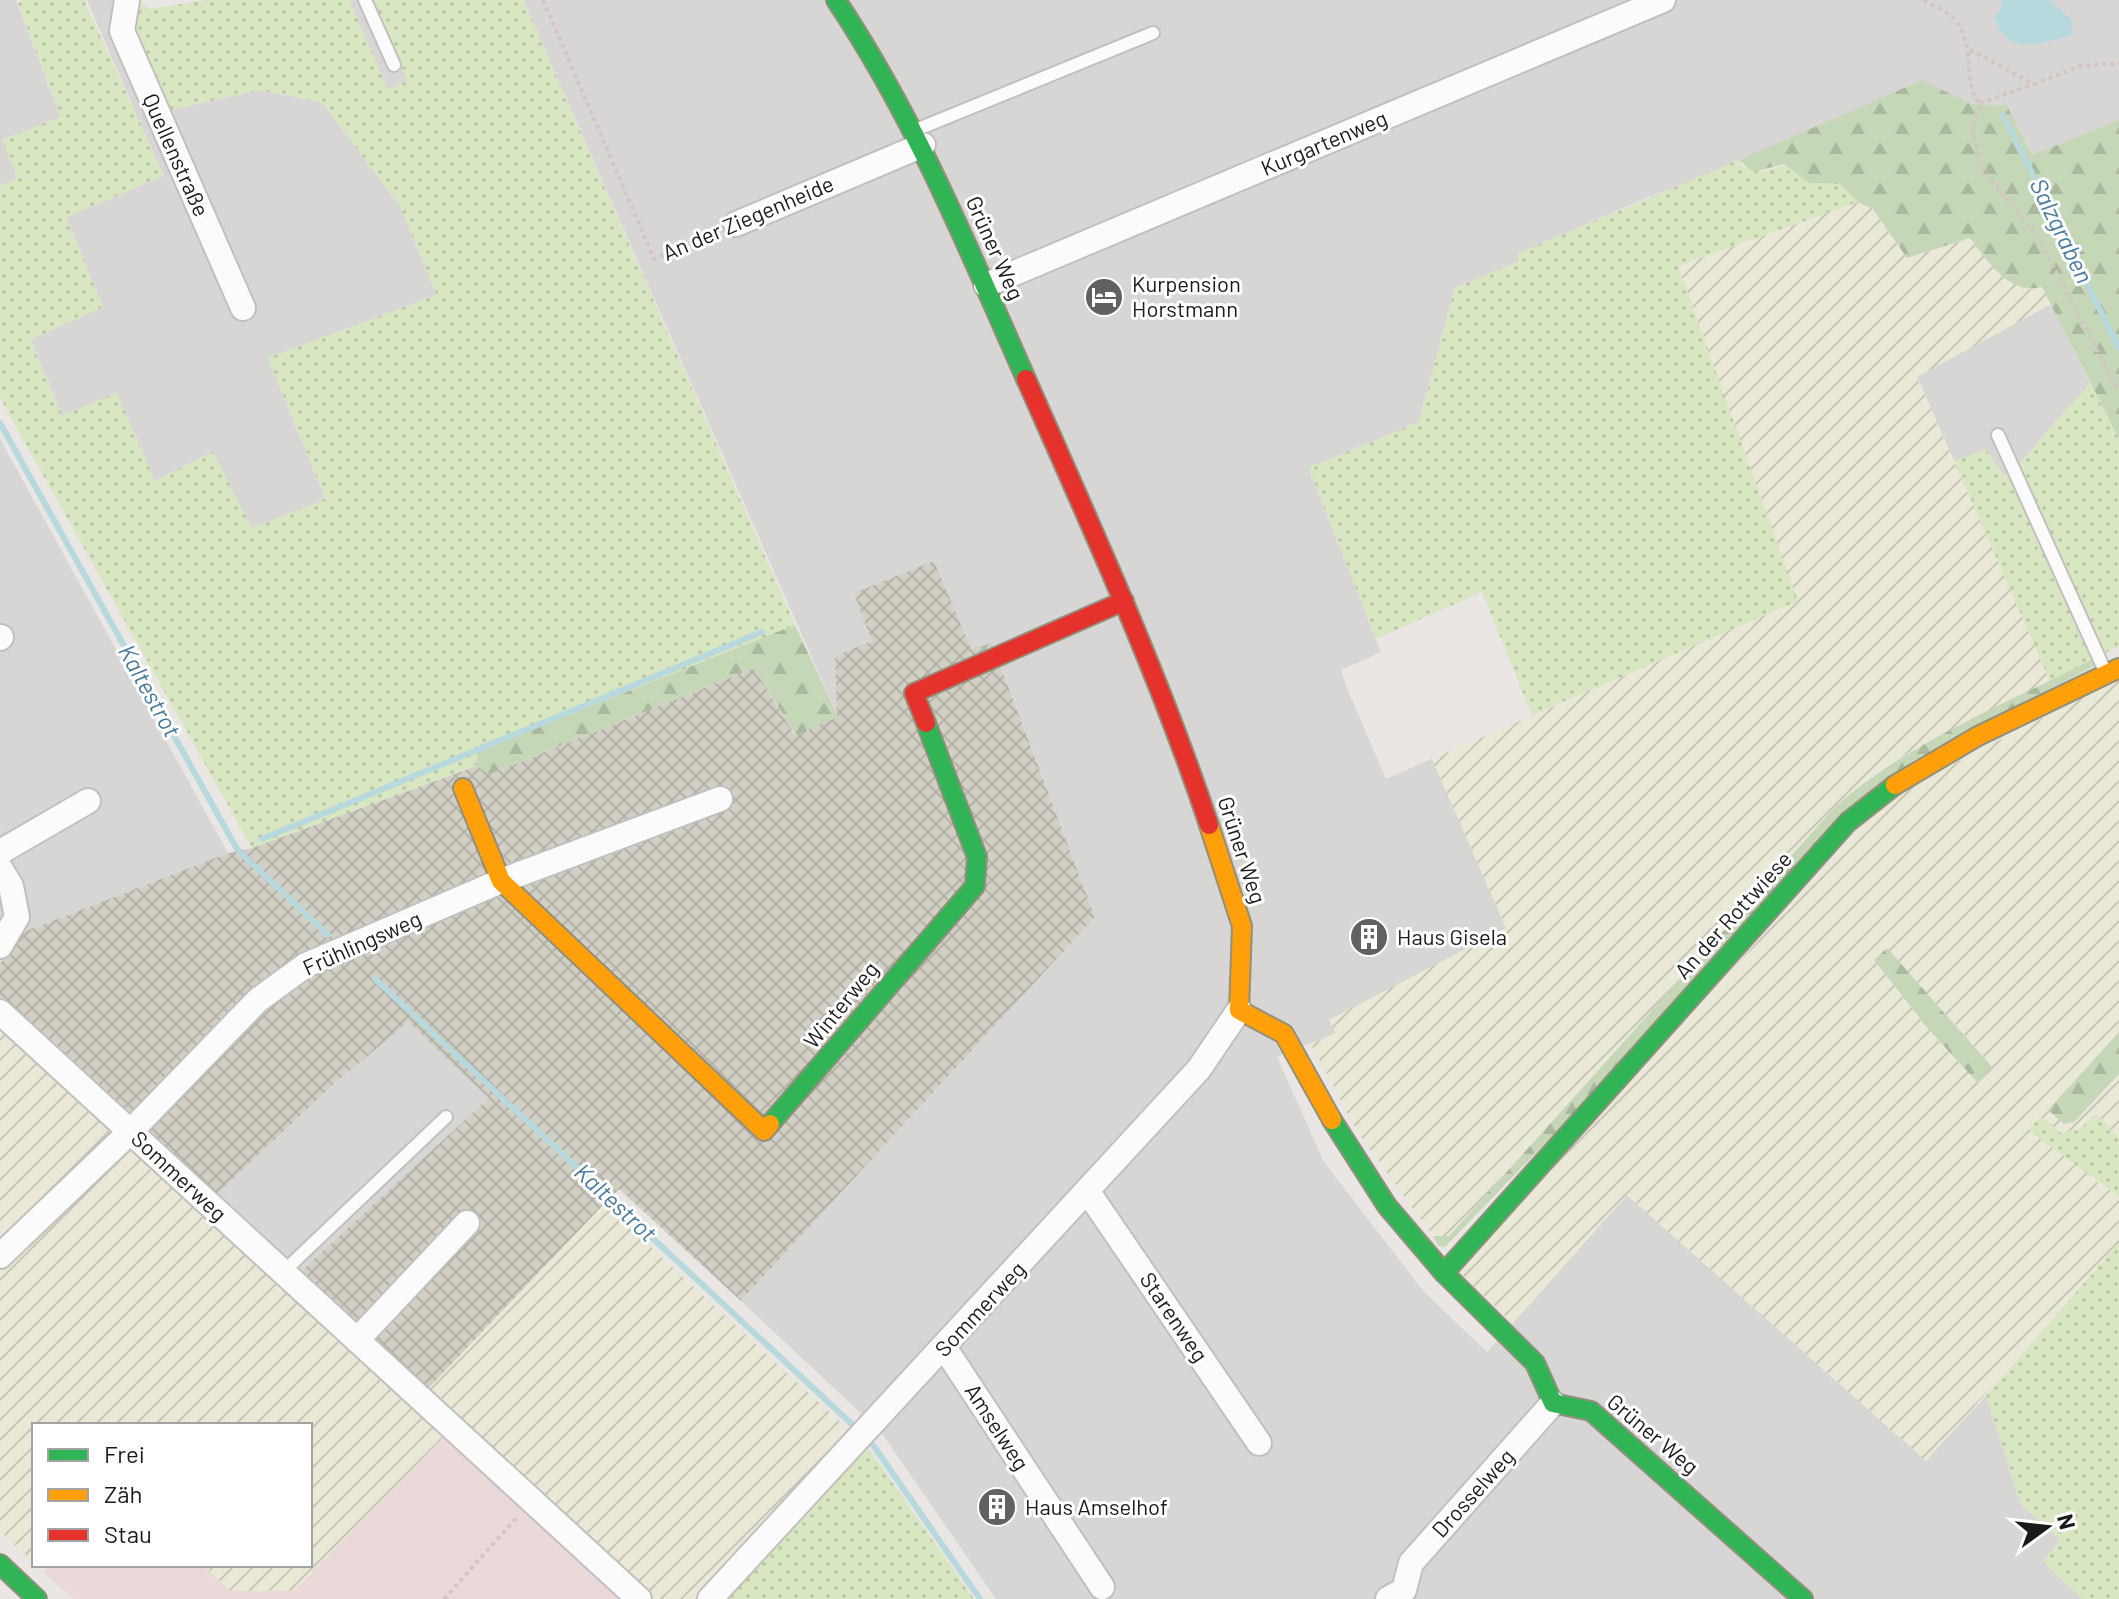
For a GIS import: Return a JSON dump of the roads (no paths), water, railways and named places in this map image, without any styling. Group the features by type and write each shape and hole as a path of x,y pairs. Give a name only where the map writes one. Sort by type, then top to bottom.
{"street":[{"name":"Quellenstraße","path":"127,0 122,31 243,308"},
{"name":"Grüner Weg","path":"836,0 876,60 919,137 1124,601 1187,759 1242,926 1239,1010"},
{"name":"Kurgartenweg","path":"986,285 1663,0"},
{"name":"An der Ziegenheide","path":"736,224 919,137"},
{"name":"Winterweg","path":"463,788 501,881 764,1131 815,1076 851,1027 975,886 977,857 914,693 1124,601"},
{"name":"An der Rottwiese","path":"1444,1273 1848,822 1881,791 1915,769 2113,671"},
{"name":"Frühlingsweg","path":"0,1256 131,1131 258,1000 306,965 501,881 720,799"},
{"path":"0,852 88,801"},
{"path":"0,868 11,886 17,917 0,946"},
{"name":"Sommerweg","path":"710,1599 1199,1069 1239,1010"},
{"path":"1239,1010 1284,1034 1342,1137 1387,1206 1444,1273 1535,1363 1553,1403"},
{"name":"Sommerweg","path":"0,1012 639,1599"},
{"name":"Starenweg","path":"1088,1192 1259,1443"},
{"path":"357,1340 467,1223"},
{"name":"Amselweg","path":"944,1347 1102,1587"},
{"name":"Grüner Weg","path":"1553,1403 1591,1411 1803,1599"},
{"name":"Drosselweg","path":"1401,1596 1411,1563 1553,1403"},
{"path":"0,1564 37,1599"}],"lane":[{"path":"365,0 394,65"},
{"path":"919,137 1153,33"},
{"path":"1998,435 2113,671"},
{"path":"283,1272 446,1117"}],"water":[{"path":"2001,0 2049,0 2072,20 2072,35 2037,44 2015,43 2000,30 1995,17 2002,6"}],"waterway":[{"name":"Salzgraben","path":"2003,115 2119,348"},
{"name":"Kaltestrot","path":"0,423 237,849 328,935"},
{"path":"262,839 762,632"},
{"name":"Kaltestrot","path":"375,979 855,1427"},
{"name":"Kaltestrot","path":"873,1445 980,1599"}],"place":[{"name":"Kurpension Horstmann","path":"1104,297"},
{"name":"Haus Gisela","path":"1369,937"},
{"name":"Haus Amselhof","path":"997,1507"}]}
